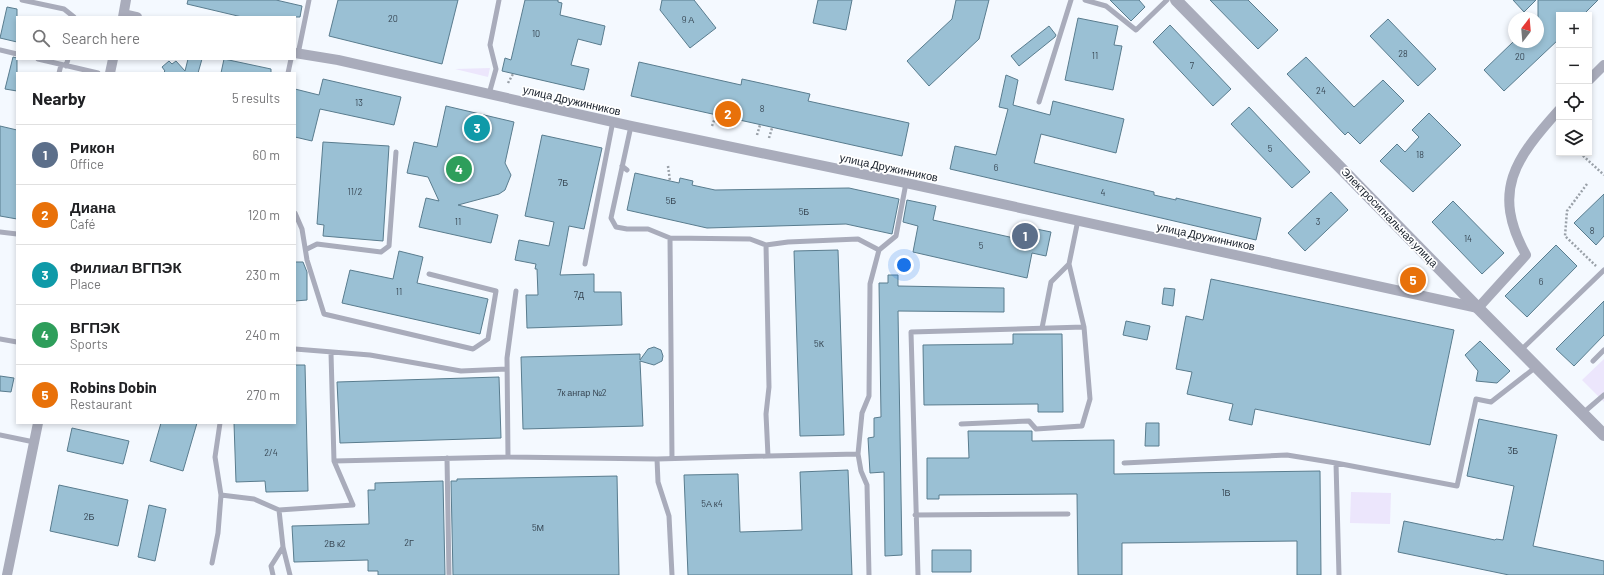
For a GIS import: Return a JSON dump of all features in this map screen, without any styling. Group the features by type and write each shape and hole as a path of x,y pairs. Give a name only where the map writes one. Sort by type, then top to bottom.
{"street":[{"path":"123,15 126,0"},
{"name":"Электросигнальная улица","path":"1176,0 1604,435"},
{"name":"улица Дружинников","path":"296,55 338,60 631,126 906,183 1478,308"},
{"path":"110,72 113,60"},
{"path":"1592,77 1604,65"},
{"path":"1478,308 1526,255 1514,234 1508,205 1513,172 1533,138 1556,113"},
{"path":"7,575 38,424"}],"lane":[{"path":"22,0 64,9 73,16"},
{"path":"296,47 308,0"},
{"path":"488,94 496,69 490,45 499,0"},
{"path":"1039,102 1071,0"},
{"path":"1085,0 1106,6 1136,30 1167,0"},
{"path":"0,50 16,54"},
{"path":"42,60 94,72"},
{"path":"60,72 67,60"},
{"path":"288,72 292,60"},
{"path":"585,264 613,122"},
{"path":"631,126 611,218 616,227 627,229 648,229 670,238 750,239 766,245 788,242 858,239 879,250"},
{"path":"307,249 317,244 380,252 389,246 396,152"},
{"path":"622,166 627,170"},
{"path":"869,575 867,485 861,471 858,454 862,413 869,396 870,284 879,250 896,236 906,183"},
{"path":"296,215 302,229 307,249 307,260 324,314 473,349 488,339 496,291 429,274"},
{"path":"961,424 1029,422 1036,429 1082,426 1090,398 1084,327 1069,264 1078,220"},
{"path":"0,232 16,234"},
{"path":"670,238 672,458"},
{"path":"766,245 769,387 766,414 768,456"},
{"path":"1042,328 1051,282 1069,264"},
{"path":"1521,350 1603,271"},
{"path":"508,457 507,358 516,291"},
{"path":"918,575 915,515 911,332 1084,327"},
{"path":"0,339 16,342"},
{"path":"296,349 327,350 331,353 370,355 461,371 508,369"},
{"path":"1592,361 1604,350"},
{"path":"221,495 254,499 279,510 353,505 334,461 331,353"},
{"path":"1124,463 1287,455 1457,486 1476,399 1491,402 1537,366"},
{"path":"1584,413 1604,395"},
{"path":"212,563 218,533 221,495 215,457 220,424"},
{"path":"0,435 34,442"},
{"path":"334,461 508,457 657,459 858,454"},
{"path":"446,458 449,575"},
{"path":"657,459 658,482 668,516 672,575"},
{"path":"1336,463 1339,575"},
{"path":"279,510 283,547 290,575"},
{"path":"915,515 1068,514"},
{"path":"273,575 271,566 283,547"}],"path":[{"path":"508,83 513,74"},
{"path":"712,126 716,115"},
{"path":"757,135 760,125"},
{"path":"769,138 772,128"},
{"path":"1583,156 1604,175"},
{"path":"668,166 670,181"},
{"path":"1587,184 1567,211 1565,236 1603,271"}],"shaded area":[{"path":"490,68 488,77 455,69"},
{"path":"1604,359 1604,402 1582,380"},
{"path":"1351,492 1391,493 1390,524 1350,523"}],"building":[{"path":"188,0 276,0 302,6 300,17 238,16 187,4"},
{"path":"338,0 458,0 442,64 329,36"},
{"path":"525,0 558,0 558,2 562,3 560,15 605,26 601,45 578,39 571,65 589,69 584,90 502,71 505,58 511,60"},
{"path":"662,0 694,0 716,28 690,48 660,10"},
{"path":"818,0 852,0 846,30 813,23"},
{"path":"956,0 989,0 979,39 929,86 907,61 952,19"},
{"path":"1110,0 1139,0 1145,7 1131,21"},
{"path":"1210,0 1248,0 1278,30 1258,49"},
{"path":"1513,0 1536,0 1524,12"},
{"path":"1538,0 1598,0 1586,12 1556,12 1556,42 1504,91 1484,70 1508,47 1544,48 1544,12 1538,12"},
{"path":"7,7 17,9 16,42 0,38"},
{"path":"1078,18 1118,26 1114,45 1122,46 1113,90 1065,80"},
{"path":"1388,19 1436,69 1418,86 1370,36"},
{"path":"1170,25 1231,89 1213,106 1153,42"},
{"path":"1049,26 1056,35 1055,37 1019,66 1011,56"},
{"path":"13,57 16,58 16,91 5,89"},
{"path":"1306,57 1354,107 1383,80 1404,101 1360,144 1348,132 1345,135 1287,74"},
{"path":"188,60 202,60 198,72 164,72 165,71 162,67 169,61 172,64 176,61 185,71"},
{"path":"224,60 271,69 271,72 221,72"},
{"path":"639,62 741,85 742,79 810,94 808,101 909,123 902,156 631,96"},
{"path":"1006,75 1018,80 1013,105 1050,115 1053,101 1124,119 1116,153 1041,134 1034,163 1154,192 1154,195 1176,200 1176,198 1261,218 1256,240 950,169 955,146 996,155 1008,109 999,107"},
{"path":"323,79 401,97 394,125 320,109 312,141 296,137 296,89 319,95"},
{"path":"446,106 514,122 505,163 511,175 505,190 499,194 458,205 498,215 491,243 419,227 426,198 439,201 428,177 407,173 414,142 437,147"},
{"path":"1249,107 1310,172 1292,188 1231,124"},
{"path":"1429,113 1461,145 1413,192 1380,161 1397,144 1405,152 1419,137 1412,130"},
{"path":"0,126 16,130 16,219 0,216"},
{"path":"542,135 602,148 584,229 569,226 560,275 594,274 594,292 621,292 622,325 527,328 526,295 538,295 537,269 535,269 536,264 515,260 519,240 549,246 554,222 525,216"},
{"path":"323,142 389,146 383,241 323,236 324,225 317,224"},
{"path":"635,173 679,183 680,178 693,181 692,185 715,190 849,188 899,199 892,234 846,224 707,228 627,210"},
{"path":"1331,192 1348,210 1305,251 1288,233"},
{"path":"1604,194 1604,236 1596,245 1574,223"},
{"path":"907,200 936,206 933,220 1014,238 1017,225 1051,232 1046,256 1032,253 1027,278 913,252 918,226 903,222"},
{"path":"1453,201 1504,253 1482,274 1432,222"},
{"path":"1556,245 1577,266 1527,317 1505,296"},
{"path":"838,250 844,435 800,436 794,251"},
{"path":"399,251 423,257 417,283 488,299 480,334 342,303 350,270 393,279"},
{"path":"296,262 303,262 307,272 307,300 296,301"},
{"path":"888,275 898,275 898,286 1004,288 1004,312 898,311 902,555 885,556 884,472 870,473 868,438 874,437 874,418 881,417 879,283 888,283"},
{"path":"1211,279 1454,330 1430,445 1255,409 1252,425 1229,420 1233,404 1187,394 1192,372 1176,369 1186,316 1203,320"},
{"path":"1164,288 1175,289 1173,306 1162,304"},
{"path":"1604,301 1604,335 1574,366 1556,349"},
{"path":"1126,321 1150,326 1147,340 1123,335"},
{"path":"1013,334 1062,334 1063,412 1038,412 1038,404 924,405 923,345 1013,344"},
{"path":"1480,341 1510,371 1497,383 1476,381 1478,371 1465,355"},
{"path":"654,347 661,350 663,356 662,361 654,365 640,361 643,426 523,429 521,357 640,354 640,360 648,349"},
{"path":"296,365 305,365 308,491 266,492 265,481 236,482 234,424 296,424"},
{"path":"0,376 14,378 11,392 0,391"},
{"path":"499,377 501,438 340,443 337,382"},
{"path":"1479,419 1557,435 1533,546 1604,561 1604,575 1509,575 1398,552 1404,521 1495,540 1503,540 1514,486 1467,476"},
{"path":"1146,423 1159,423 1159,446 1145,446"},
{"path":"161,424 197,424 183,471 150,461"},
{"path":"72,428 129,441 123,464 67,451"},
{"path":"968,431 1032,431 1032,441 1114,440 1114,474 1320,471 1321,575 1297,575 1297,541 1122,543 1122,575 1078,575 1077,494 939,495 939,499 927,499 927,458 969,458"},
{"path":"848,470 852,575 688,575 684,475 738,474 740,532 802,530 800,472"},
{"path":"617,476 619,575 453,575 451,481 457,481 457,479"},
{"path":"443,481 445,575 378,575 378,571 368,571 368,560 294,562 292,526 369,524 368,490 375,490 375,483"},
{"path":"59,485 128,500 118,546 50,531"},
{"path":"149,505 166,509 155,561 138,557"},
{"path":"932,550 971,550 971,572 932,572"}],"place":[{"name":"Диана","path":"728,114"},
{"name":"Филиал ВГПЭК","path":"477,128"},
{"name":"ВГПЭК","path":"459,169"},
{"name":"Рикон","path":"1025,236"},
{"name":"Robins Dobin","path":"1413,280"}]}
